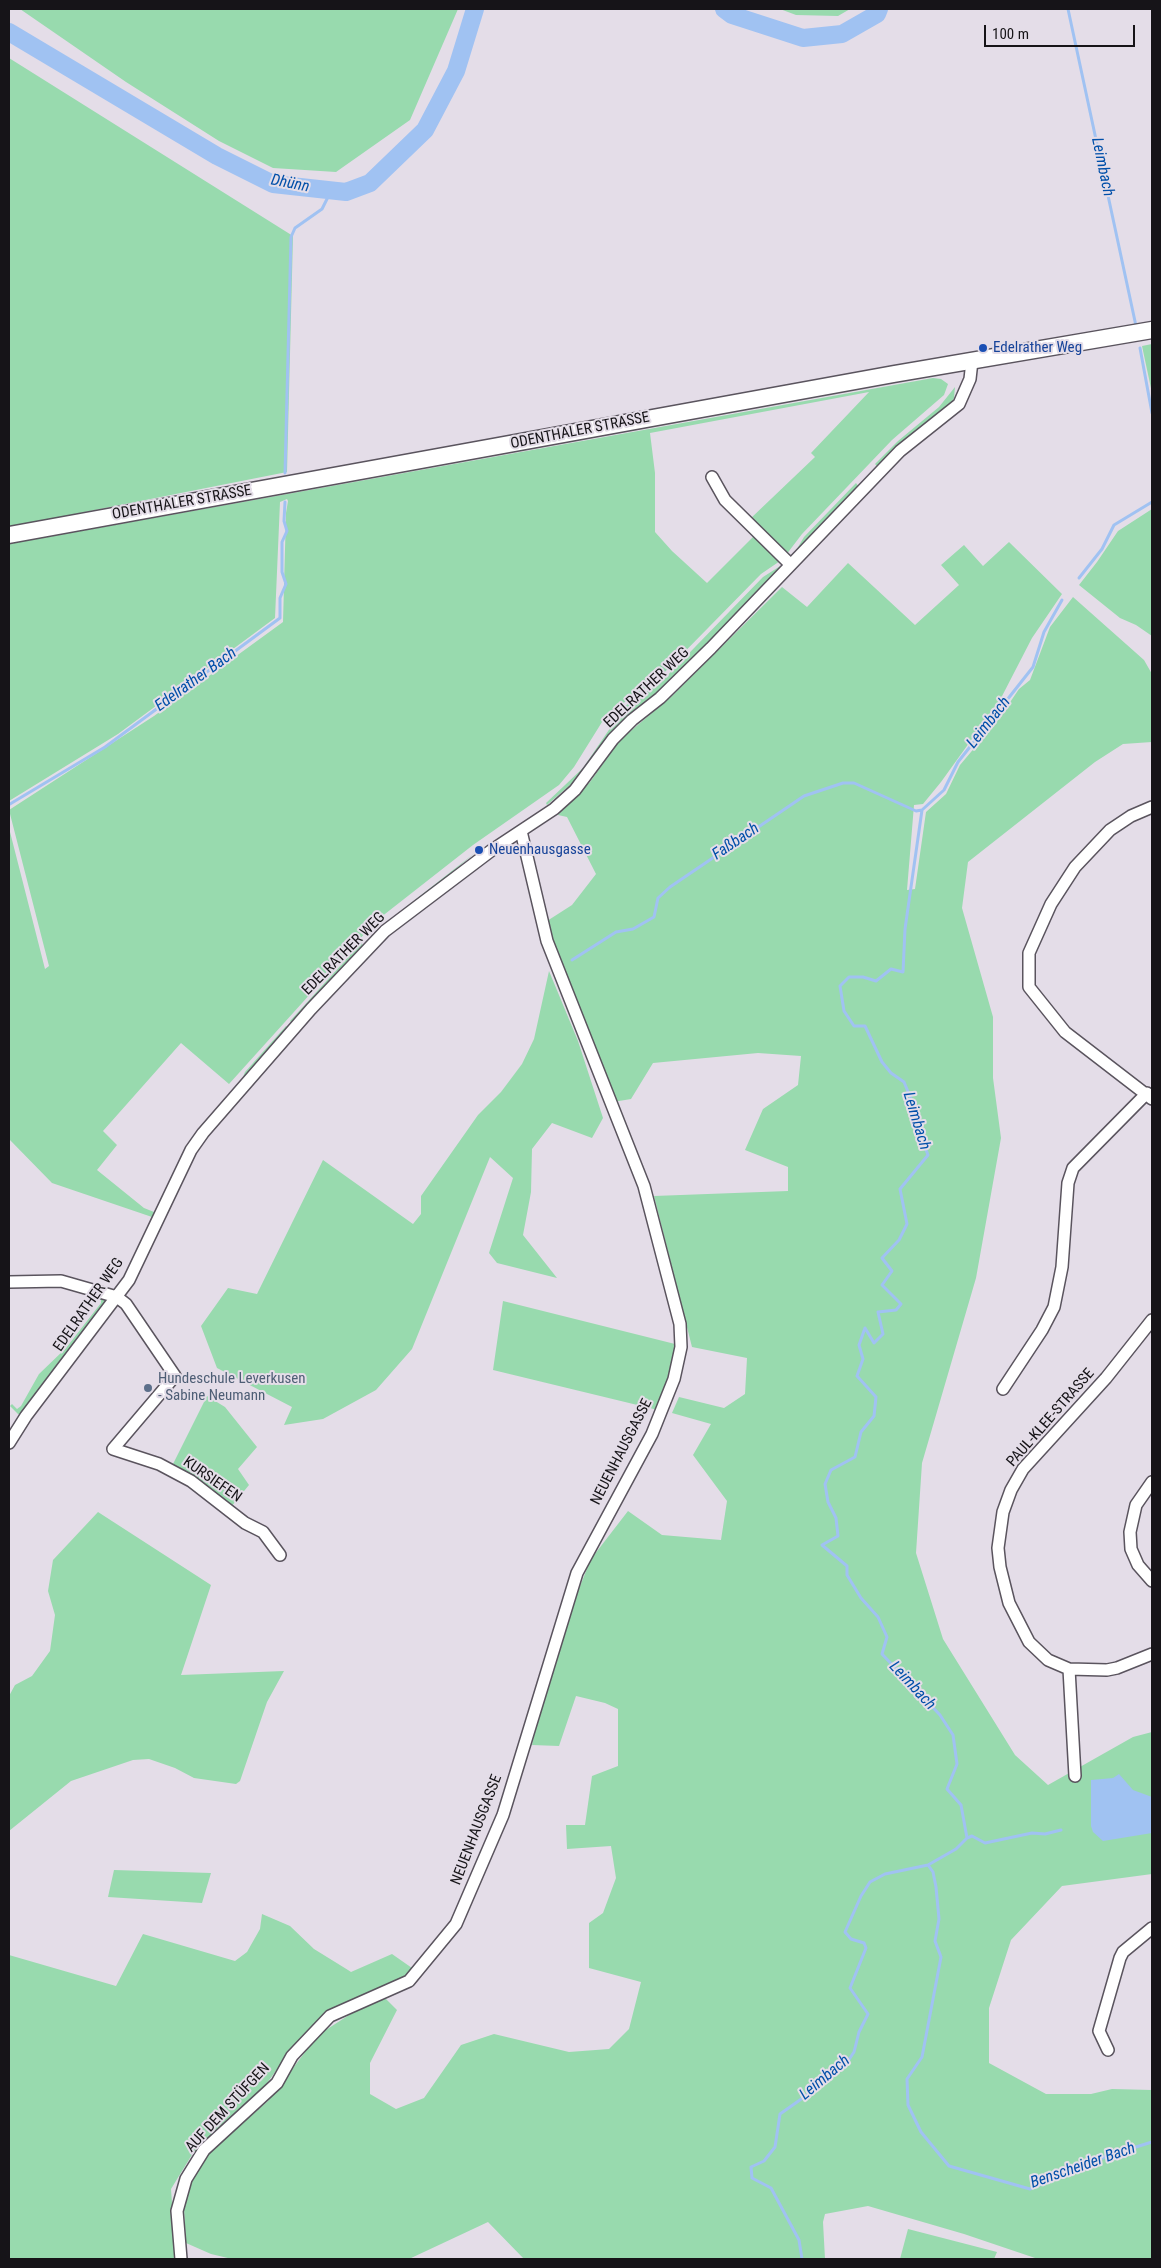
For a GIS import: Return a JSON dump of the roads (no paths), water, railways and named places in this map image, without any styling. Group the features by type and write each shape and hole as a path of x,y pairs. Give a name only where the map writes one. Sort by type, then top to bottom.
{"main road":[{"name":"ODENTHALER STRASSE","path":"9,534 1152,330"}],"street":[{"name":"EDELRATHER WEG","path":"9,1443 26,1416 117,1297 137,1264 191,1150 209,1125 311,1009 385,931 492,850 554,809 575,790 626,726 660,698 900,451 959,404 970,379 972,361"},
{"path":"712,477 725,500 790,564"},
{"path":"1003,1389 1038,1336 1054,1307 1062,1267 1068,1183 1073,1168 1150,1096 1064,1032 1029,986 1029,953 1051,904 1075,866 1110,830 1131,816 1152,807"},
{"name":"NEUENHAUSGASSE","path":"409,1981 456,1924 502,1815 577,1573 652,1434 674,1379 681,1347 680,1324 644,1186 547,941 521,831"},
{"path":"9,1282 61,1281 117,1297"},
{"name":"KURSIEFEN","path":"117,1297 126,1304 175,1376 113,1449 159,1464 191,1481 245,1523 264,1532 280,1555"},
{"name":"PAUL-KLEE-STRASSE","path":"1152,1320 1106,1378 1023,1469 1011,1490 1003,1512 999,1558 1009,1603 1029,1642 1048,1660 1069,1669 1117,1668 1152,1654"},
{"path":"1152,1482 1136,1505 1130,1532 1132,1549 1138,1565 1152,1581"},
{"path":"1069,1669 1076,1776"},
{"path":"1108,2050 1099,2030 1120,1958 1124,1952 1152,1928"},
{"name":"AUF DEM STÜFGEN","path":"181,2259 177,2211 186,2180 204,2150 276,2083 292,2056 330,2016 409,1981"}],"water":[{"path":"1119,1774 1133,1790 1152,1797 1152,1833 1103,1841 1093,1832 1091,1826 1091,1780 1113,1778"}],"waterway":[{"name":"Dhünn","path":"9,32 217,156 273,184 346,192 370,183 425,130 456,71 475,9"},
{"name":"Dhünn","path":"724,9 732,15 803,38 842,34 877,14 879,9"},
{"name":"Leimbach","path":"1068,9 1136,326"},
{"name":"Edelrather Bach","path":"285,473 291,237 295,228 322,209 331,191"},
{"name":"Leimbach","path":"1140,348 1152,413"},
{"name":"Edelrather Bach","path":"10,804 105,747 280,618 280,598 286,584 282,572 282,542 287,531 284,521 285,502"},
{"name":"Leimbach","path":"1079,578 1102,549 1114,525 1152,502"},
{"name":"Leimbach","path":"802,2259 799,2240 771,2188 752,2178 751,2167 764,2161 775,2147 780,2114 807,2095 824,2076 846,2064 854,2052 859,2032 868,2014 850,1988 866,1948 864,1943 851,1939 845,1932 861,1896 870,1882 885,1874 928,1865 956,1849 967,1838 961,1805 947,1789 957,1764 953,1735 940,1715 882,1654 887,1637 878,1617 861,1598 847,1575 847,1566 822,1545 838,1536 836,1518 828,1502 825,1484 831,1470 855,1457 861,1432 874,1416 876,1397 857,1376 863,1359 859,1345 865,1328 874,1343 883,1334 878,1312 896,1310 901,1304 882,1285 892,1271 882,1258 899,1240 907,1224 900,1189 928,1155 920,1134 918,1116 904,1082 891,1073 882,1062 865,1026 854,1026 844,1011 840,986 849,977 863,977 876,981 891,969 903,972 905,929 922,810 944,790 958,762 1033,667 1044,632 1062,600"},
{"name":"Faßbach","path":"572,960 616,932 633,929 654,917 658,898 670,887 804,796 843,783 854,783 916,811 922,810"},
{"path":"967,1838 972,1836 985,1843 1032,1833 1045,1834 1061,1830"},
{"name":"Benscheider Bach","path":"928,1865 933,1872 936,1887 939,1919 935,1941 941,1957 922,2057 907,2079 908,2105 921,2132 949,2166 1030,2189 1107,2156 1152,2142"}],"place":[{"name":"Edelrather Weg","path":"983,348"},
{"name":"Neuenhausgasse","path":"479,850"},
{"name":"Hundeschule Leverkusen - Sabine Neumann","path":"148,1388"}]}
